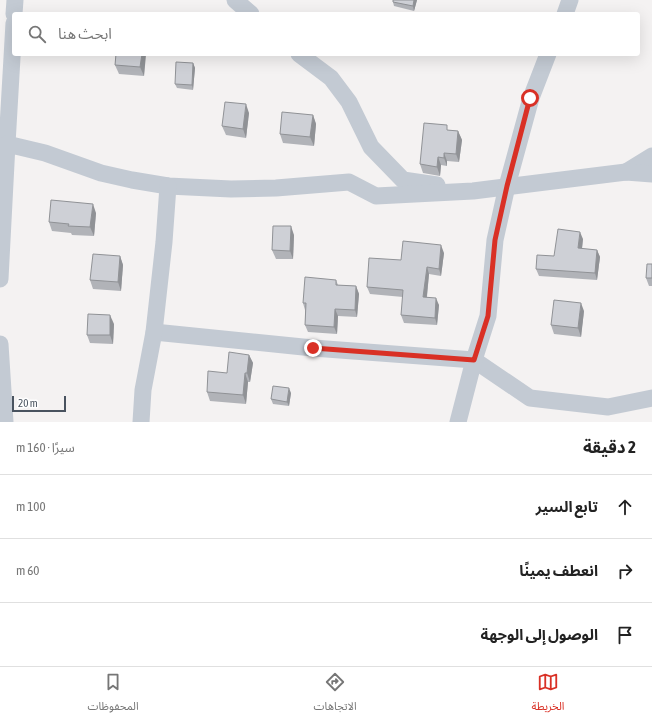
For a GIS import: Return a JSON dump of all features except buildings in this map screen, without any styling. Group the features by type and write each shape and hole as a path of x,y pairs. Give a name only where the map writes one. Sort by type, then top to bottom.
{"street":[{"path":"14,12 15,0"},
{"path":"235,0 249,12"},
{"path":"566,12 570,0"},
{"path":"0,279 3,144 12,45"},
{"path":"302,56 331,78 349,102 371,147 403,180 473,191"},
{"path":"458,422 474,360 488,316 495,240 507,186 530,98 547,56"},
{"path":"3,144 45,153 102,173 168,186 231,189 276,188 349,182 376,196 473,191 626,172 652,174"},
{"path":"626,172 652,156"},
{"path":"142,422 143,390 154,332 164,242 168,186"},
{"path":"154,332 313,348 474,360 530,398 608,407 652,398"},
{"path":"0,344 5,422"}],"route":[{"path":"313,348 474,360 488,316 495,240 507,186 530,98"}]}
